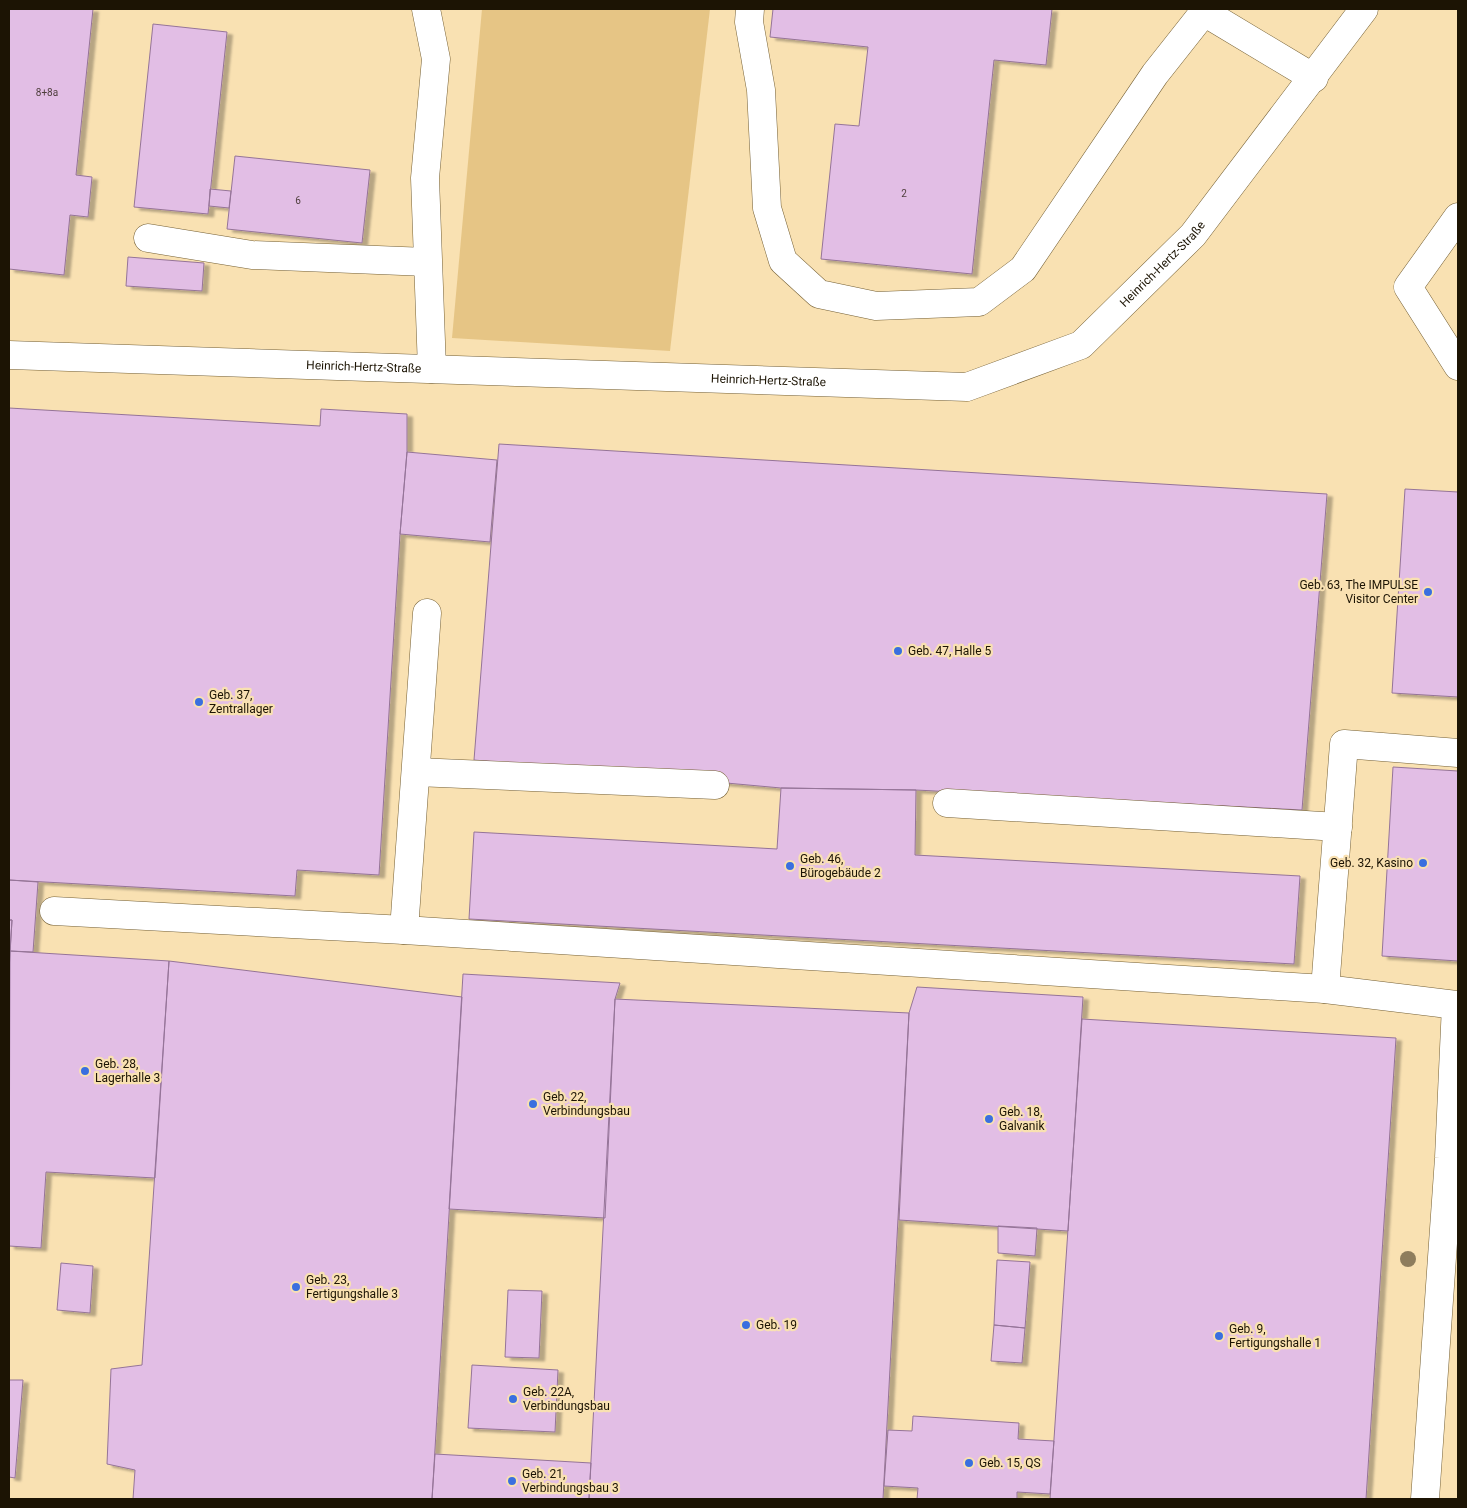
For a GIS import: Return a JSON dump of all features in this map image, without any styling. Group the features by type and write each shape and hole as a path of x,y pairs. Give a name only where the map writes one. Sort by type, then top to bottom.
{"street":[{"path":"426,9 436,59 425,178 432,369"},
{"path":"750,9 749,22 761,90 767,208 783,261 819,294 876,306 979,302 1023,269 1155,74 1204,10 1314,78"},
{"name":"Heinrich-Hertz-Straße","path":"9,355 967,388 1081,345 1193,236 1314,78 1364,9"},
{"path":"1458,217 1408,287 1458,366"},
{"path":"148,238 252,254 427,262"},
{"path":"404,930 428,613"},
{"path":"1325,989 1344,744 1458,752"},
{"path":"416,772 715,785"},
{"path":"947,803 1338,827"},
{"path":"54,911 404,930 1325,989 1457,1005 1454,1158 1425,1499"}],"shaded area":[{"path":"482,9 710,9 670,351 452,338"}],"building":[{"path":"9,9 93,9 76,175 92,177 88,217 70,215 64,275 9,269"},
{"path":"773,9 1052,9 1046,65 994,60 972,274 821,259 835,124 859,126 868,47 770,37"},
{"path":"153,24 227,32 208,214 134,207"},
{"path":"235,156 370,170 362,243 227,229"},
{"path":"210,189 231,191 229,208 209,206"},
{"path":"128,257 204,263 202,291 126,286"},
{"name":"Geb. 37, Zentrallager","path":"9,408 320,426 321,409 407,414 407,452 400,534 379,875 297,870 295,896 9,880"},
{"name":"Geb. 47, Halle 5","path":"499,444 1327,494 1302,810 916,790 781,788 474,760"},
{"path":"407,452 497,460 490,542 400,534"},
{"name":"Geb. 63, The IMPULSE Visitor Center","path":"1405,489 1458,492 1458,697 1392,693"},
{"name":"Geb. 32, Kasino","path":"1393,767 1458,771 1458,961 1382,956"},
{"name":"Geb. 46, Bürogebäude 2","path":"781,788 916,790 915,855 1300,876 1294,964 469,919 474,832 777,849"},
{"path":"9,880 38,882 33,952 10,951 12,920 9,920"},
{"path":"9,920 12,920 9,971"},
{"name":"Geb. 28, Lagerhalle 3","path":"10,951 169,961 155,1178 46,1172 41,1248 9,1246"},
{"name":"Geb. 23, Fertigungshalle 3","path":"169,961 462,997 432,1499 133,1499 135,1470 107,1464 111,1369 142,1365"},
{"name":"Geb. 22, Verbindungsbau","path":"463,974 620,983 615,999 605,1218 449,1209"},
{"name":"Geb. 18, Galvanik","path":"917,987 1083,997 1068,1231 899,1220 909,1013"},
{"name":"Geb. 19","path":"615,999 909,1013 883,1499 589,1499"},
{"name":"Geb. 9, Fertigungshalle 1","path":"1082,1019 1396,1038 1366,1499 1050,1499"},
{"path":"998,1226 1037,1228 1035,1256 998,1253"},
{"path":"997,1260 1030,1262 1025,1328 994,1325"},
{"path":"61,1263 93,1266 90,1313 57,1310"},
{"path":"508,1290 542,1291 539,1358 505,1357"},
{"path":"994,1325 1025,1328 1022,1363 991,1361"},
{"name":"Geb. 22A, Verbindungsbau","path":"472,1365 558,1370 555,1432 468,1428"},
{"path":"9,1380 23,1380 15,1478 9,1477"},
{"name":"Geb. 15, QS","path":"913,1416 1019,1423 1018,1439 1054,1441 1050,1494 1017,1492 1017,1499 917,1499 918,1488 884,1486 888,1430 912,1431"},
{"name":"Geb. 21, Verbindungsbau 3","path":"435,1454 591,1463 589,1499 432,1499"}],"place":[{"name":"Geb. 63, The IMPULSE Visitor Center","path":"1428,592"},
{"name":"Geb. 47, Halle 5","path":"898,651"},
{"name":"Geb. 37, Zentrallager","path":"199,702"},
{"name":"Geb. 32, Kasino","path":"1423,863"},
{"name":"Geb. 46, Bürogebäude 2","path":"790,866"},
{"name":"Geb. 28, Lagerhalle 3","path":"85,1071"},
{"name":"Geb. 22, Verbindungsbau","path":"533,1104"},
{"name":"Geb. 18, Galvanik","path":"989,1119"},
{"name":"Geb. 23, Fertigungshalle 3","path":"296,1287"},
{"name":"Geb. 19","path":"746,1325"},
{"name":"Geb. 9, Fertigungshalle 1","path":"1219,1336"},
{"name":"Geb. 22A, Verbindungsbau","path":"513,1399"},
{"name":"Geb. 15, QS","path":"969,1463"},
{"name":"Geb. 21, Verbindungsbau 3","path":"512,1481"}]}
